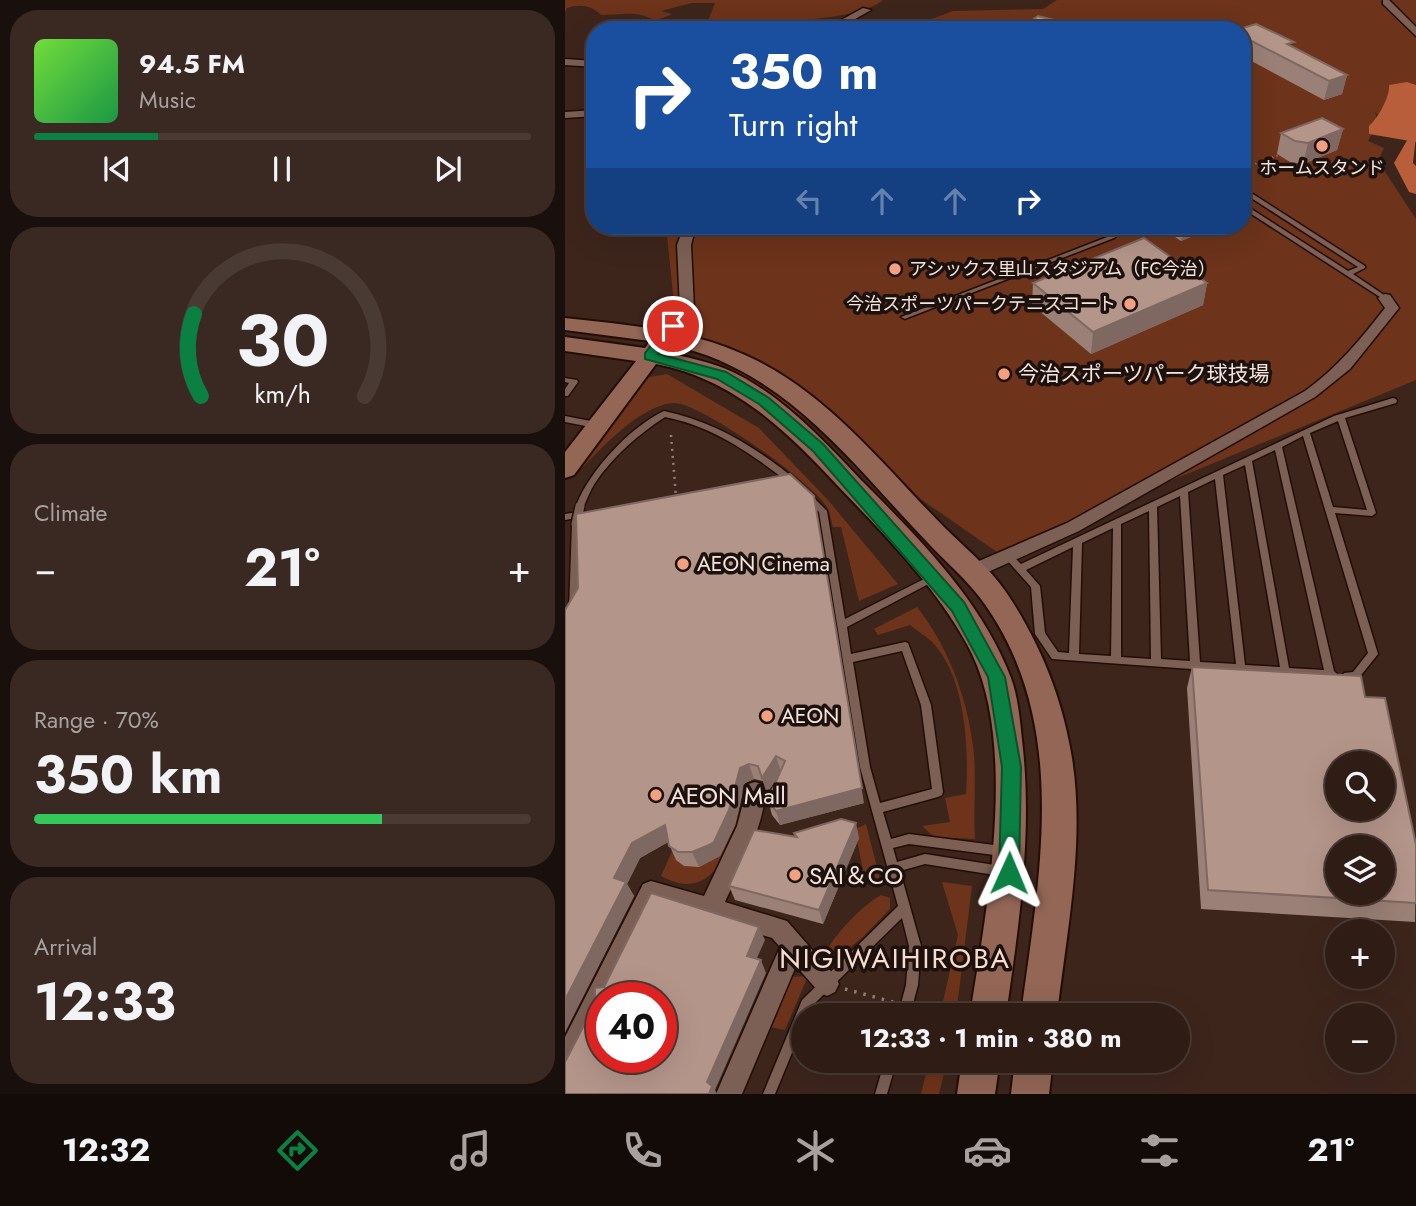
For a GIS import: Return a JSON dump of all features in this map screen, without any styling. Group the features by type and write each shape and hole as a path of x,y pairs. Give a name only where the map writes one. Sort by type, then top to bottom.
{"street":[{"path":"1386,2 1416,33"},
{"path":"845,21 866,10"},
{"path":"565,62 586,63"},
{"path":"565,115 586,114"},
{"path":"565,469 687,308 684,245 687,235"},
{"path":"971,572 1013,562 1338,376 1392,308 1385,298"},
{"path":"565,324 657,346 739,360 788,389 853,449 994,596 1025,647 1049,716 1059,783 1056,866 1040,1003"},
{"path":"565,344 657,346 721,376 764,401 818,447 958,607 996,677 1012,767 1009,863 990,1003"},
{"path":"710,909 748,825 755,792"},
{"path":"565,1063 651,892 779,929 826,984"},
{"path":"729,1094 793,944"},
{"path":"976,1094 979,1073"},
{"path":"1030,1094 1032,1073"}],"lane":[{"path":"1251,195 1363,267 1348,274"},
{"path":"1251,211 1385,298"},
{"path":"905,317 1115,235"},
{"path":"565,380 574,382 565,394"},
{"path":"1306,432 1373,654 1355,676 1056,656 1040,634 1035,586 1013,562 1078,541 1306,432 1341,417 1393,401"},
{"path":"565,624 574,611 576,524 584,489 641,428 664,414 685,416 719,434 790,479 823,511 865,767 914,946 912,985 907,1003"},
{"path":"1330,510 1372,513 1341,417"},
{"path":"565,419 598,425"},
{"path":"1278,446 1330,674"},
{"path":"1248,460 1285,671"},
{"path":"1218,474 1241,668"},
{"path":"776,482 790,479"},
{"path":"1184,491 1194,665"},
{"path":"1153,505 1156,663"},
{"path":"565,517 590,513"},
{"path":"1116,660 1117,522"},
{"path":"1074,657 1078,541"},
{"path":"842,625 933,578"},
{"path":"847,659 905,646 926,705 938,792 877,809"},
{"path":"887,845 909,839 1009,863"},
{"path":"893,868 924,859 1009,863"},
{"path":"769,1094 806,1004 904,908"},
{"path":"881,1094 887,1073"}],"path":[{"path":"1251,166 1279,155"},
{"path":"671,435 676,498"},
{"path":"826,984 884,1003"}],"shaded area":[{"path":"565,0 883,0 869,8 851,13 789,21 708,21 715,3 692,3 661,11 672,14 655,19 635,14 601,15 590,7 581,6 567,8 565,13"},
{"path":"1057,0 1416,0 1416,96 1393,128 1375,112 1378,122 1368,141 1384,148 1378,161 1416,219 1416,380 997,552 658,317 674,303 667,235 1251,235 1251,21 927,21 953,11 1043,9"},
{"path":"1407,82 1416,85 1416,142 1369,134 1369,126 1383,107 1389,85"},
{"path":"667,374 759,428 828,500 898,584 859,601 841,527 833,527 828,509 817,496 801,480 755,445 687,406 673,403 646,412 607,442 575,475 565,478 639,379"},
{"path":"917,607 947,655 966,709 974,757 975,839 934,837 922,826 950,822 945,798 966,794 967,756 958,693 943,657 932,642 910,625 878,635 874,629"},
{"path":"736,804 743,820 722,861 713,872 692,884 678,883 661,876 682,829"},
{"path":"866,824 879,881 864,876 855,829"},
{"path":"942,882 972,886 957,1003 943,1003 958,935"},
{"path":"881,895 890,898 890,909 862,938 835,959 827,950 831,943 859,912"},
{"path":"808,976 796,1003 791,1003 791,1016 785,1030 765,1026 792,977"},
{"path":"926,1073 944,1073 939,1094 921,1094"}],"building":[{"path":"1038,16 1058,21 1031,21"},
{"path":"1256,24 1294,42 1287,44 1347,75 1329,81 1251,41 1251,26"},
{"path":"1322,118 1343,129 1308,143 1295,141 1281,133"},
{"path":"1144,238 1207,283 1093,332 1033,283"},
{"name":"AEON Mall","path":"790,474 814,496 862,788 776,811 768,800 785,761 776,756 762,778 758,766 749,764 740,768 729,810 714,842 692,852 678,852 669,846 665,825 632,843 614,878 626,882 565,1000 565,610 578,588 576,514"},
{"path":"1192,667 1361,676 1365,697 1385,698 1416,845 1416,903 1395,902 1395,835 1325,835 1325,897 1208,890"},
{"name":"SAI＆CO","path":"841,819 856,823 819,910 729,886 754,830 797,837 794,833"},
{"path":"651,893 759,927 747,956 761,960 707,1082 712,1086 709,1094 565,1094 565,1062 586,1021 586,1073 677,1073 677,982 606,982"}],"waterway":[{"path":"1416,141 1403,163 1416,188"}],"place":[{"name":"ホームスタンド","path":"1322,146"},
{"name":"アシックス里山スタジアム（FC今治）","path":"895,269"},
{"name":"今治スポーツパークテニスコート","path":"1130,304"},
{"name":"今治スポーツパーク球技場","path":"1004,374"},
{"name":"AEON Cinema","path":"683,564"},
{"name":"AEON","path":"767,716"},
{"name":"AEON Mall","path":"656,795"},
{"name":"SAI＆CO","path":"795,875"}],"district":[{"name":"NIGIWAIHIROBA","path":"895,958"}],"route":[{"path":"673,326 649,356 721,376 764,401 818,447 958,607 996,677 1012,767 1009,873"}]}
